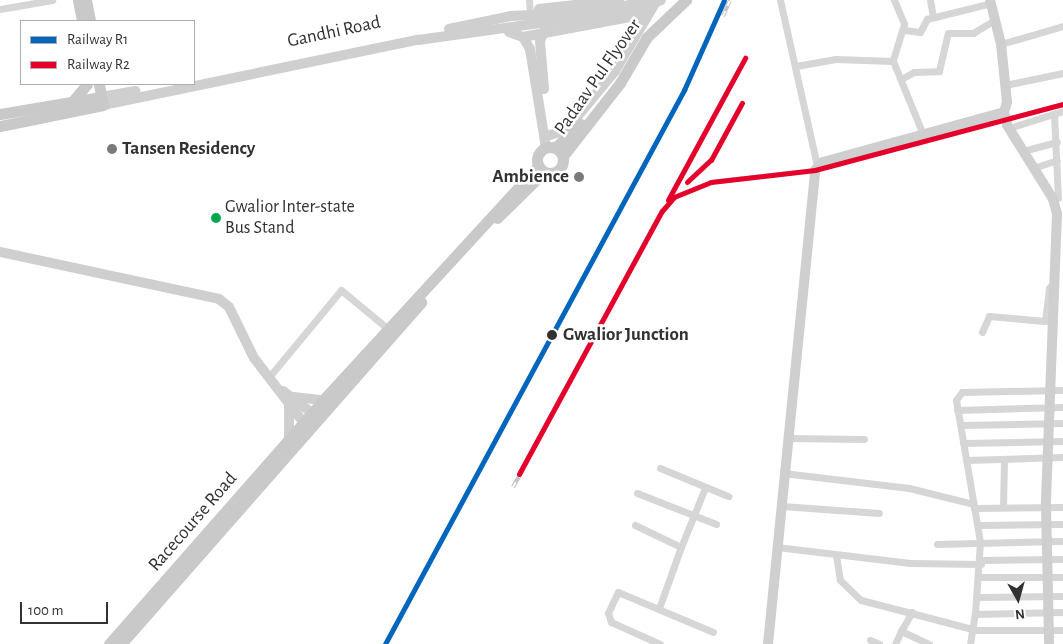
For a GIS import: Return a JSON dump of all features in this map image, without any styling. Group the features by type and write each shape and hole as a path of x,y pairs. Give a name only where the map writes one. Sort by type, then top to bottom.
{"main road":[{"path":"78,0 82,20"},
{"path":"86,0 90,20"},
{"path":"530,15 545,8 619,0"},
{"path":"195,83 418,40 507,31 552,20 609,11 644,0"},
{"path":"550,135 565,134 615,71 646,14 657,0"},
{"path":"530,15 552,20 626,13 661,0"},
{"name":"Padaav Pul Flyover","path":"554,150 565,134 625,70 652,23 677,0"},
{"name":"Padaav Pul Flyover","path":"554,150 625,70 658,23 686,0"},
{"path":"990,2 1001,44 1006,120 1033,168 1058,198 1056,280 1060,300 1058,390 1050,407 1046,507 1050,577 1049,644"},
{"path":"507,31 523,37 646,14"},
{"name":"Gandhi Road","path":"195,79 482,22 530,15"},
{"path":"552,20 541,33 550,135 554,150"},
{"path":"523,37 533,60 554,150 557,172 541,169"},
{"path":"70,103 88,85"},
{"path":"90,85 98,102"},
{"path":"98,102 99,85"},
{"path":"0,126 164,85"},
{"path":"0,114 70,103 98,102 186,85"},
{"path":"768,644 782,506 783,473 817,165 924,136 1006,120"},
{"path":"291,400 307,427 541,169 539,153 554,150"},
{"path":"316,416 323,400 388,328 541,169"},
{"path":"0,252 219,299 229,307 254,358 269,377 291,400 316,416"},
{"path":"291,400 323,400"},
{"path":"289,442 291,400"},
{"name":"Racecourse Road","path":"109,644 289,442 307,427"},
{"name":"Racecourse Road","path":"121,644 307,427"}],"street":[{"path":"0,9 52,0"},
{"path":"529,0 530,15"},
{"path":"780,0 817,165"},
{"path":"894,0 903,13 904,30 893,61 924,136"},
{"path":"930,0 933,17"},
{"path":"904,30 920,32 922,23 933,17 990,2"},
{"path":"901,79 914,72 939,70 948,33 973,32 995,20"},
{"path":"1001,44 1063,26"},
{"path":"796,66 836,59 893,61"},
{"path":"1005,85 1063,73"},
{"path":"1006,120 1054,114 1063,111"},
{"path":"1054,114 1057,142 1058,198"},
{"path":"1023,152 1057,142"},
{"path":"1033,168 1057,160"},
{"path":"982,332 989,316 1045,321 1049,288 1056,280"},
{"path":"269,377 341,290 388,328"},
{"path":"970,644 980,578 980,542 957,410 957,396 962,392 1058,390"},
{"path":"957,410 1063,407"},
{"path":"961,425 1063,423"},
{"path":"787,438 864,439"},
{"path":"963,443 1063,441"},
{"path":"966,460 1063,457"},
{"path":"1003,507 1004,459"},
{"path":"660,468 728,496"},
{"path":"783,473 909,488 974,506 1063,507"},
{"path":"659,608 681,547 706,488"},
{"path":"637,493 716,524"},
{"path":"782,506 878,513"},
{"path":"978,525 1063,524"},
{"path":"635,525 681,547"},
{"path":"937,544 1063,541"},
{"path":"777,547 836,555 981,562 1063,560"},
{"path":"836,555 837,573 852,594 972,629 1063,630"},
{"path":"980,578 1063,577"},
{"path":"660,644 649,642 611,622 608,613 618,592 713,632"},
{"path":"978,597 1063,596"},
{"path":"895,644 912,612"},
{"path":"976,614 1063,612"},
{"path":"902,631 929,644"},
{"path":"870,640 879,644"}],"railway":[{"path":"723,16 730,0"},
{"path":"668,200 745,58"},
{"path":"687,182 711,160 742,103"},
{"path":"519,474 662,211 674,197 711,182 815,170 1063,104"},
{"path":"513,487 523,470"}],"rail line":[{"name":"R1","path":"385,644 684,90 724,0"},
{"name":"R2","path":"668,200 745,58"},
{"name":"R2","path":"687,182 711,160 742,103"},
{"name":"R2","path":"519,474 662,211 674,197 711,182 815,170 1063,104"}],"place":[{"name":"Tansen Residency","path":"112,149"},
{"name":"Ambience","path":"579,177"},
{"name":"Gwalior Inter-state Bus Stand","path":"216,218"},
{"name":"Gwalior Junction","path":"552,335"}]}
